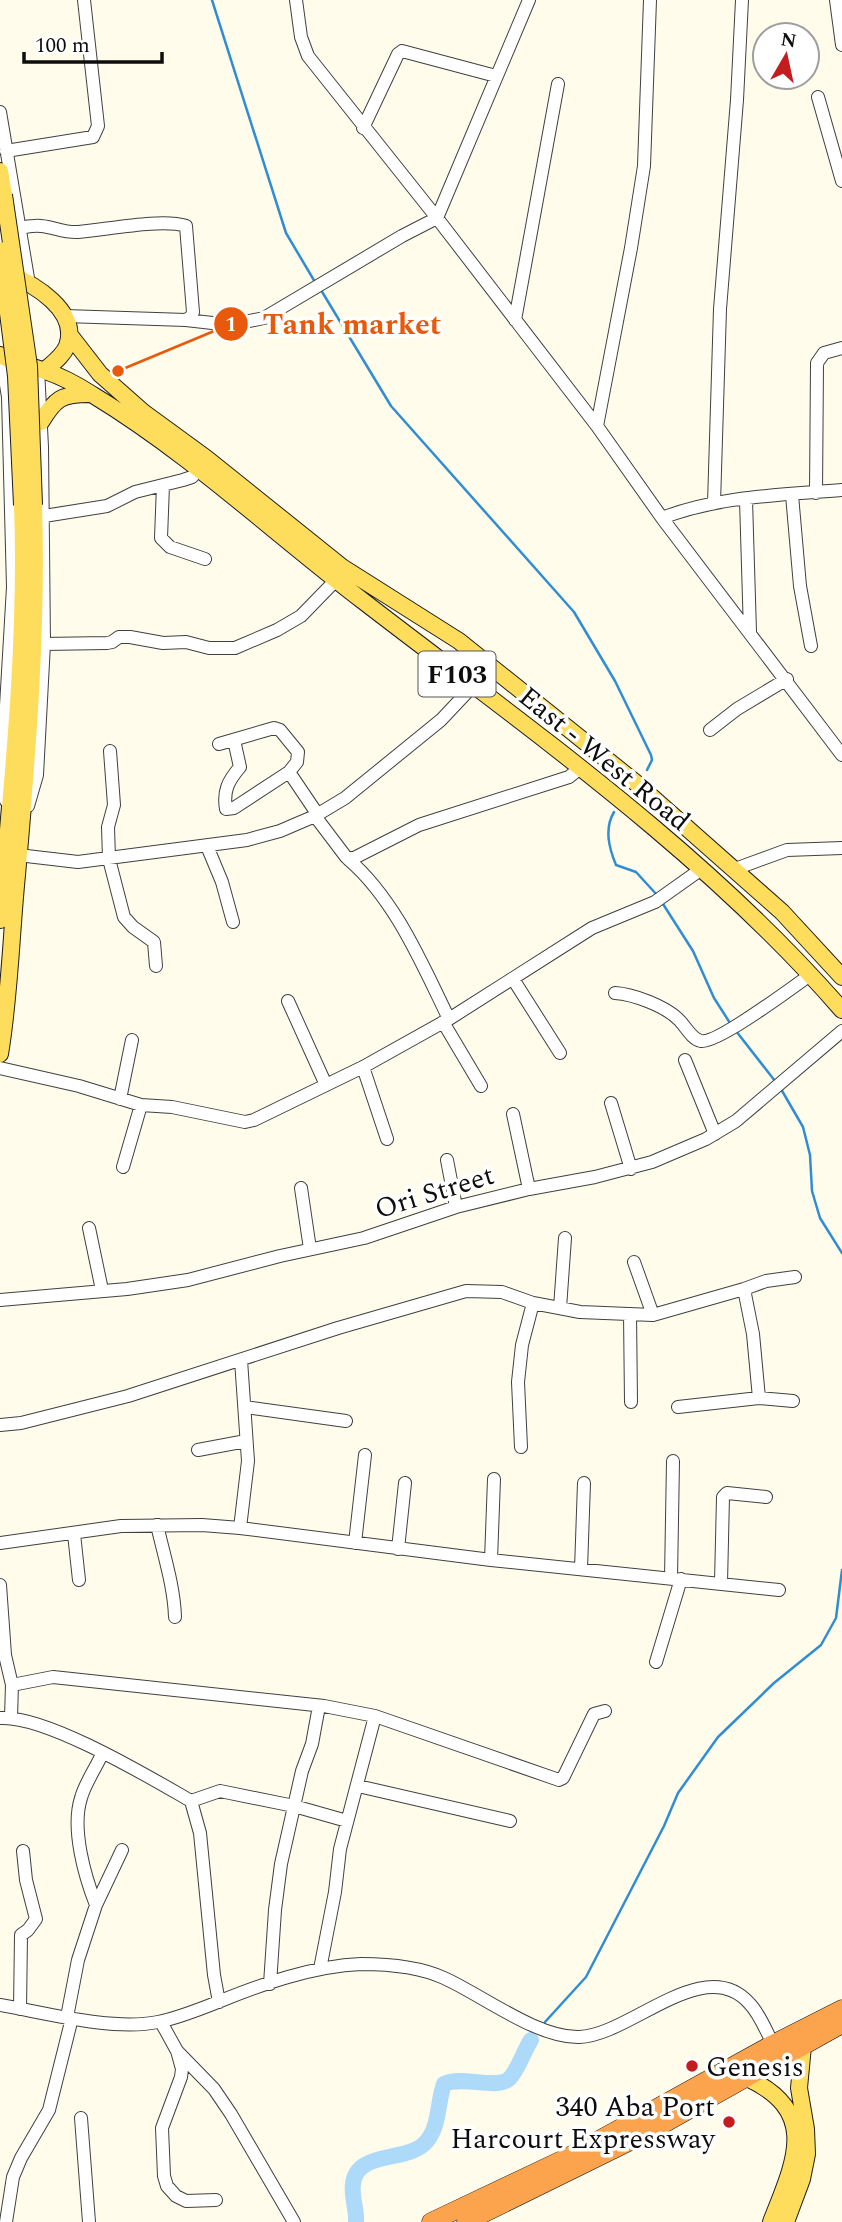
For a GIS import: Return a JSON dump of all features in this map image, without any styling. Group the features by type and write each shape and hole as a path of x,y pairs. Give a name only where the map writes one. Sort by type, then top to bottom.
{"highway":[{"path":"431,2222 568,2157 842,2009"},
{"path":"466,2222 629,2142 842,2024"}],"main road":[{"path":"0,171 29,366 33,508 23,619 15,823 8,854 0,920"},
{"path":"0,250 33,508"},
{"path":"0,270 29,284 58,306 65,316 69,334 66,348 60,358 42,370"},
{"name":"East - West Road","path":"69,334 100,374 263,513 336,580 580,768 771,932 842,1010"},
{"name":"East - West Road","path":"0,355 25,367 42,370 92,394 198,470 342,567 459,641 636,783 735,869 782,912 842,977"},
{"path":"41,422 50,406 60,398 70,394 92,394"},
{"path":"0,1054 9,1001 8,854"},
{"path":"786,2222 802,2179 807,2154 799,2088 803,2046"},
{"path":"747,2078 780,2098 794,2127 796,2152 771,2222"}],"street":[{"path":"6,151 93,136 96,132 98,126 84,0"},
{"path":"296,0 305,51 597,426 662,518 787,679 842,755"},
{"path":"65,316 186,320 230,325 264,318 437,218 529,0"},
{"path":"597,426 644,166 650,0"},
{"path":"714,503 720,309 737,100 742,0"},
{"path":"836,0 842,45"},
{"path":"363,128 398,54 402,51 496,76"},
{"path":"515,320 558,84"},
{"path":"818,97 842,181"},
{"path":"0,112 29,284"},
{"path":"19,228 41,226 56,231 78,232 104,227 184,224 188,230 193,302 191,317 186,320"},
{"path":"816,493 817,363 824,353 842,348"},
{"path":"0,365 8,397 2,774 15,823"},
{"path":"15,823 37,775 44,644 33,508 41,422 42,370"},
{"path":"33,508 107,506 135,492 192,477 198,470"},
{"path":"163,485 162,538 170,547 205,559"},
{"path":"662,518 687,508 714,503 842,491"},
{"path":"792,495 800,586 811,646"},
{"path":"746,500 750,633"},
{"path":"44,644 107,643 119,637 130,637 163,643 187,642 209,648 235,648 277,630 301,616 336,580"},
{"path":"710,730 737,709 787,679"},
{"path":"8,854 78,862 247,840 280,831 317,816 345,798 441,720 473,686"},
{"path":"219,744 274,728 281,730 298,752 297,762 289,772 234,808 226,809 225,790 240,764 234,740"},
{"path":"110,751 114,805 108,827 109,859 124,917 154,942 156,966"},
{"path":"348,859 356,858 419,825 569,777 580,768"},
{"path":"289,772 348,859 358,867 404,927 446,1020 481,1086"},
{"path":"207,846 222,882 233,922"},
{"path":"735,869 787,850 842,848"},
{"path":"0,1068 79,1086 141,1105 172,1107 245,1122 254,1120 363,1067 446,1020 599,924 655,902 700,870"},
{"path":"615,993 629,994 673,1014 696,1039 702,1041 726,1032 810,975"},
{"path":"513,979 560,1054"},
{"path":"288,1001 326,1085"},
{"name":"Ori Street","path":"0,1300 188,1280 364,1238 456,1207 631,1169 715,1134 736,1121 842,1031"},
{"path":"120,1099 132,1040"},
{"path":"685,1060 715,1134"},
{"path":"363,1067 387,1139"},
{"path":"611,1103 631,1169"},
{"path":"123,1167 141,1105"},
{"path":"513,1114 529,1189"},
{"path":"447,1160 456,1207"},
{"path":"301,1188 310,1249"},
{"path":"89,1228 102,1290"},
{"path":"560,1308 565,1238"},
{"path":"634,1262 653,1315"},
{"path":"0,1425 21,1423 128,1396 338,1328 466,1291 502,1292 533,1303 599,1314 653,1315 766,1280 795,1277"},
{"path":"744,1289 753,1334 759,1398"},
{"path":"521,1447 518,1382 522,1345 533,1303"},
{"path":"630,1314 631,1402"},
{"path":"240,1528 248,1473 241,1360"},
{"path":"678,1407 759,1398 793,1401"},
{"path":"245,1407 346,1421"},
{"path":"198,1450 246,1441"},
{"path":"355,1544 365,1455"},
{"path":"656,1662 676,1579 673,1461"},
{"path":"491,1560 494,1479"},
{"path":"398,1549 405,1483"},
{"path":"582,1569 584,1483"},
{"path":"721,1583 723,1497 727,1493 766,1496"},
{"path":"157,1525 174,1589 174,1617"},
{"path":"0,1543 121,1526 240,1528 491,1560 779,1590"},
{"path":"74,1534 79,1580"},
{"path":"0,1585 5,1655 12,1685 5,1718 42,1726 191,1801 200,1833 219,2001"},
{"path":"12,1685 53,1677 319,1706 375,1716 559,1780 563,1778 594,1714 605,1711"},
{"path":"270,1984 275,1910 282,1864 319,1706"},
{"path":"320,1969 335,1892 340,1849 375,1716"},
{"path":"96,1905 81,1857 79,1807 102,1754"},
{"path":"358,1786 510,1821"},
{"path":"191,1801 220,1791 294,1806 347,1821"},
{"path":"6,2222 13,2177 20,2158 50,2110 70,2017 78,1960 96,1905 122,1850"},
{"path":"20,2009 21,1935 36,1919 26,1880 23,1851"},
{"path":"0,2006 121,2024 161,2022 320,1969 361,1964 428,1972 551,2033 581,2037 605,2031 674,1997 701,1988 727,1989 749,2002 773,2044"},
{"path":"161,2022 177,2051 182,2070 162,2128 164,2176 167,2186 176,2196 186,2200 215,2200"},
{"path":"177,2051 214,2089 294,2222"},
{"path":"81,2118 89,2222"}],"waterway":[{"path":"212,0 286,233 315,282"},
{"path":"321,290 391,406 574,612 615,681 651,755 652,760 647,770"},
{"path":"614,812 609,825 609,838 616,865 636,872 657,895"},
{"path":"663,904 693,951 714,998 730,1023"},
{"path":"736,1031 775,1081"},
{"path":"781,1089 803,1127 810,1155 812,1191 820,1218 842,1253"},
{"path":"545,2022 586,1977 664,1826 678,1793 718,1737 774,1683 821,1645 836,1618 842,1570"},
{"path":"356,2222 353,2184 356,2174 363,2166 416,2150 433,2131 444,2084 460,2081 496,2083 509,2079 531,2040"}],"place":[{"name":"Tank market","path":"118,371"},
{"name":"Genesis","path":"692,2066"},
{"name":"340 Aba Port Harcourt Expressway","path":"729,2122"}]}
